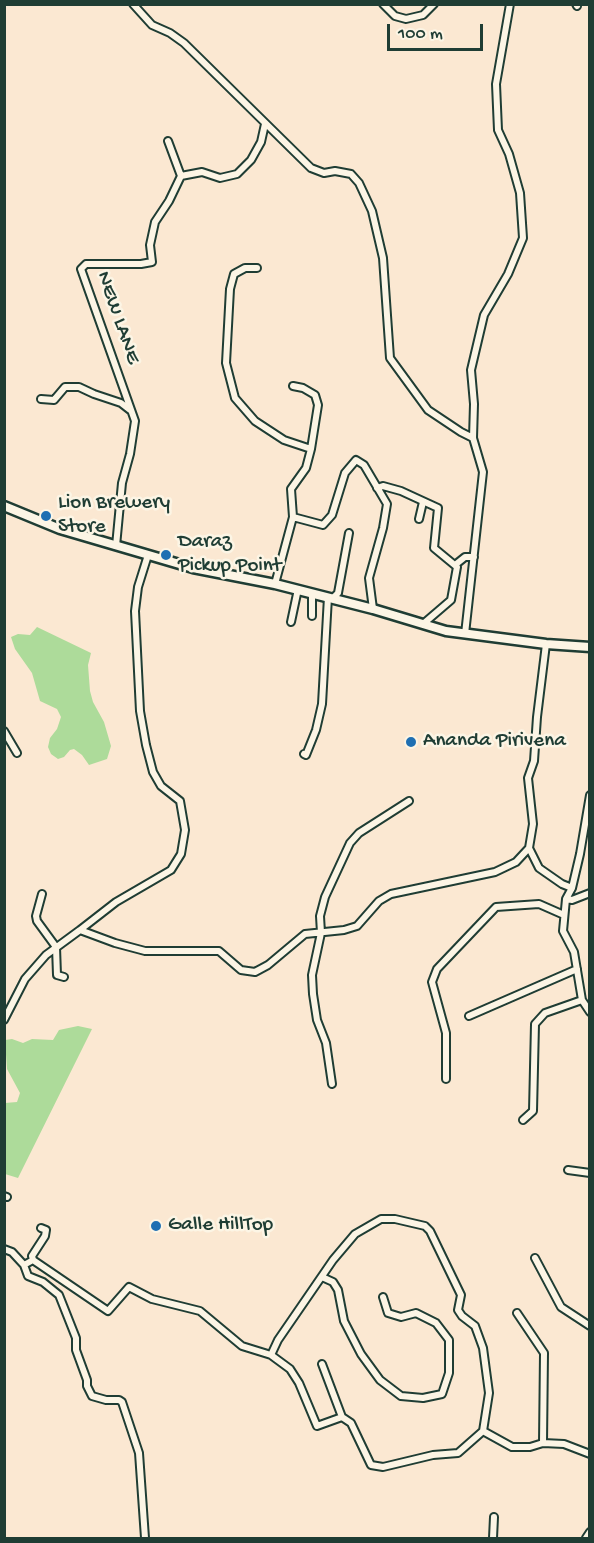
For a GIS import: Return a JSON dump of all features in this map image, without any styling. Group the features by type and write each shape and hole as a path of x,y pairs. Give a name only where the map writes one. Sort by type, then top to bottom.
{"main road":[{"path":"4,506 60,529 116,546 194,568 312,593 446,631 546,644 590,647"}],"street":[{"path":"133,4 152,25 170,33 184,44 311,168 324,174 335,171 351,174 359,183 372,211 383,258 390,358 428,410 473,438"},
{"path":"383,4 395,16 406,19 423,15 434,4"},
{"path":"465,634 483,472 473,438 474,404 471,370 484,315 508,274 523,238 520,194 509,154 498,130 496,84 510,4"},
{"path":"168,141 181,176 202,172 220,178 237,174 251,160 261,142 265,124"},
{"name":"NEW LANE","path":"116,546 122,483 135,421 81,269 86,264 152,262 150,245 155,222 169,201 181,176"},
{"path":"257,268 245,268 234,274 230,289 226,363 235,398 255,421 284,440 311,449"},
{"path":"274,584 293,517 291,489 306,468 318,405 315,396 303,388 293,386"},
{"path":"41,399 54,400 65,387 79,387 121,403 130,411"},
{"path":"293,517 322,525 332,515 345,473 356,460 364,465 387,504 369,578 373,609"},
{"path":"377,488 383,486 400,491 438,508 434,548 458,567 451,600 423,624"},
{"path":"419,519 423,502"},
{"path":"304,754 306,755 316,730 322,704 331,598 338,592 349,533"},
{"path":"4,1020 25,979 45,955 116,902 171,870 182,854 185,830 180,801 161,786 153,772 140,711 135,611 138,587 148,555"},
{"path":"455,565 465,557 474,557"},
{"path":"291,622 298,590"},
{"path":"312,593 312,616"},
{"path":"80,930 145,951 219,951 241,970 255,972 268,965 305,933 344,930 357,926 379,901 391,894 495,872 516,862 529,848 533,824 528,778 534,761 546,644"},
{"path":"4,731 16,753"},
{"path":"590,795 580,854 572,888 566,899 563,931 574,952 582,1000 590,1012"},
{"path":"332,1084 326,1043 317,1020 312,994 312,975 321,933 321,916 325,897 350,843 359,833 409,801"},
{"path":"529,848 539,868 572,888"},
{"path":"566,899 572,900 590,893"},
{"path":"42,894 36,916 37,921 56,947 57,975 64,977"},
{"path":"447,1079 446,1033 432,982 437,969 496,907 539,904 564,915"},
{"path":"469,1016 576,969"},
{"path":"523,1120 533,1111 535,1024 545,1013 582,1000"},
{"path":"568,1170 590,1173"},
{"path":"271,1355 278,1340 333,1260 355,1234 381,1219 395,1219 425,1226 430,1230 461,1295 458,1310 475,1326 483,1348 489,1393 483,1431 458,1454 433,1455 383,1467 371,1465 351,1423 342,1417 322,1364"},
{"path":"33,1260 32,1256 46,1230 41,1228"},
{"path":"4,1249 12,1252 24,1265 28,1276 43,1282 59,1295 76,1338 76,1350 92,1396 122,1402 140,1453 145,1539"},
{"path":"535,1258 561,1307 590,1326"},
{"path":"24,1265 33,1260"},
{"path":"33,1260 108,1311 129,1287 152,1299 200,1311 242,1346 271,1355 290,1369 299,1383 317,1426 342,1417"},
{"path":"322,1276 333,1282 338,1290 344,1321 361,1354 380,1380 401,1396 423,1398 442,1394 449,1373 449,1340 436,1323 416,1313 401,1317 388,1313 383,1297"},
{"path":"517,1313 544,1353 543,1443"},
{"path":"483,1431 512,1447 530,1447 543,1443 564,1444 590,1454"},
{"path":"493,1539 494,1517"},
{"path":"586,1539 590,1532"}],"green space":[{"path":"37,627 91,653 88,665 90,691 104,722 111,746 107,759 89,765 74,749 58,759 51,754 48,747 50,738 57,729 61,717 57,709 40,701 32,673 15,649 11,637 18,634 30,635"},
{"path":"78,1026 92,1029 18,1178 5,1174 5,1103 17,1102 20,1093 7,1069 5,1040 12,1039 23,1043 32,1039 53,1040 59,1030"}],"place":[{"name":"Lion Brewery Store","path":"46,516"},
{"name":"Daraz Pickup Point","path":"166,555"},
{"name":"Ananda Pirivena","path":"411,742"},
{"name":"Galle HillTop","path":"156,1226"}]}
